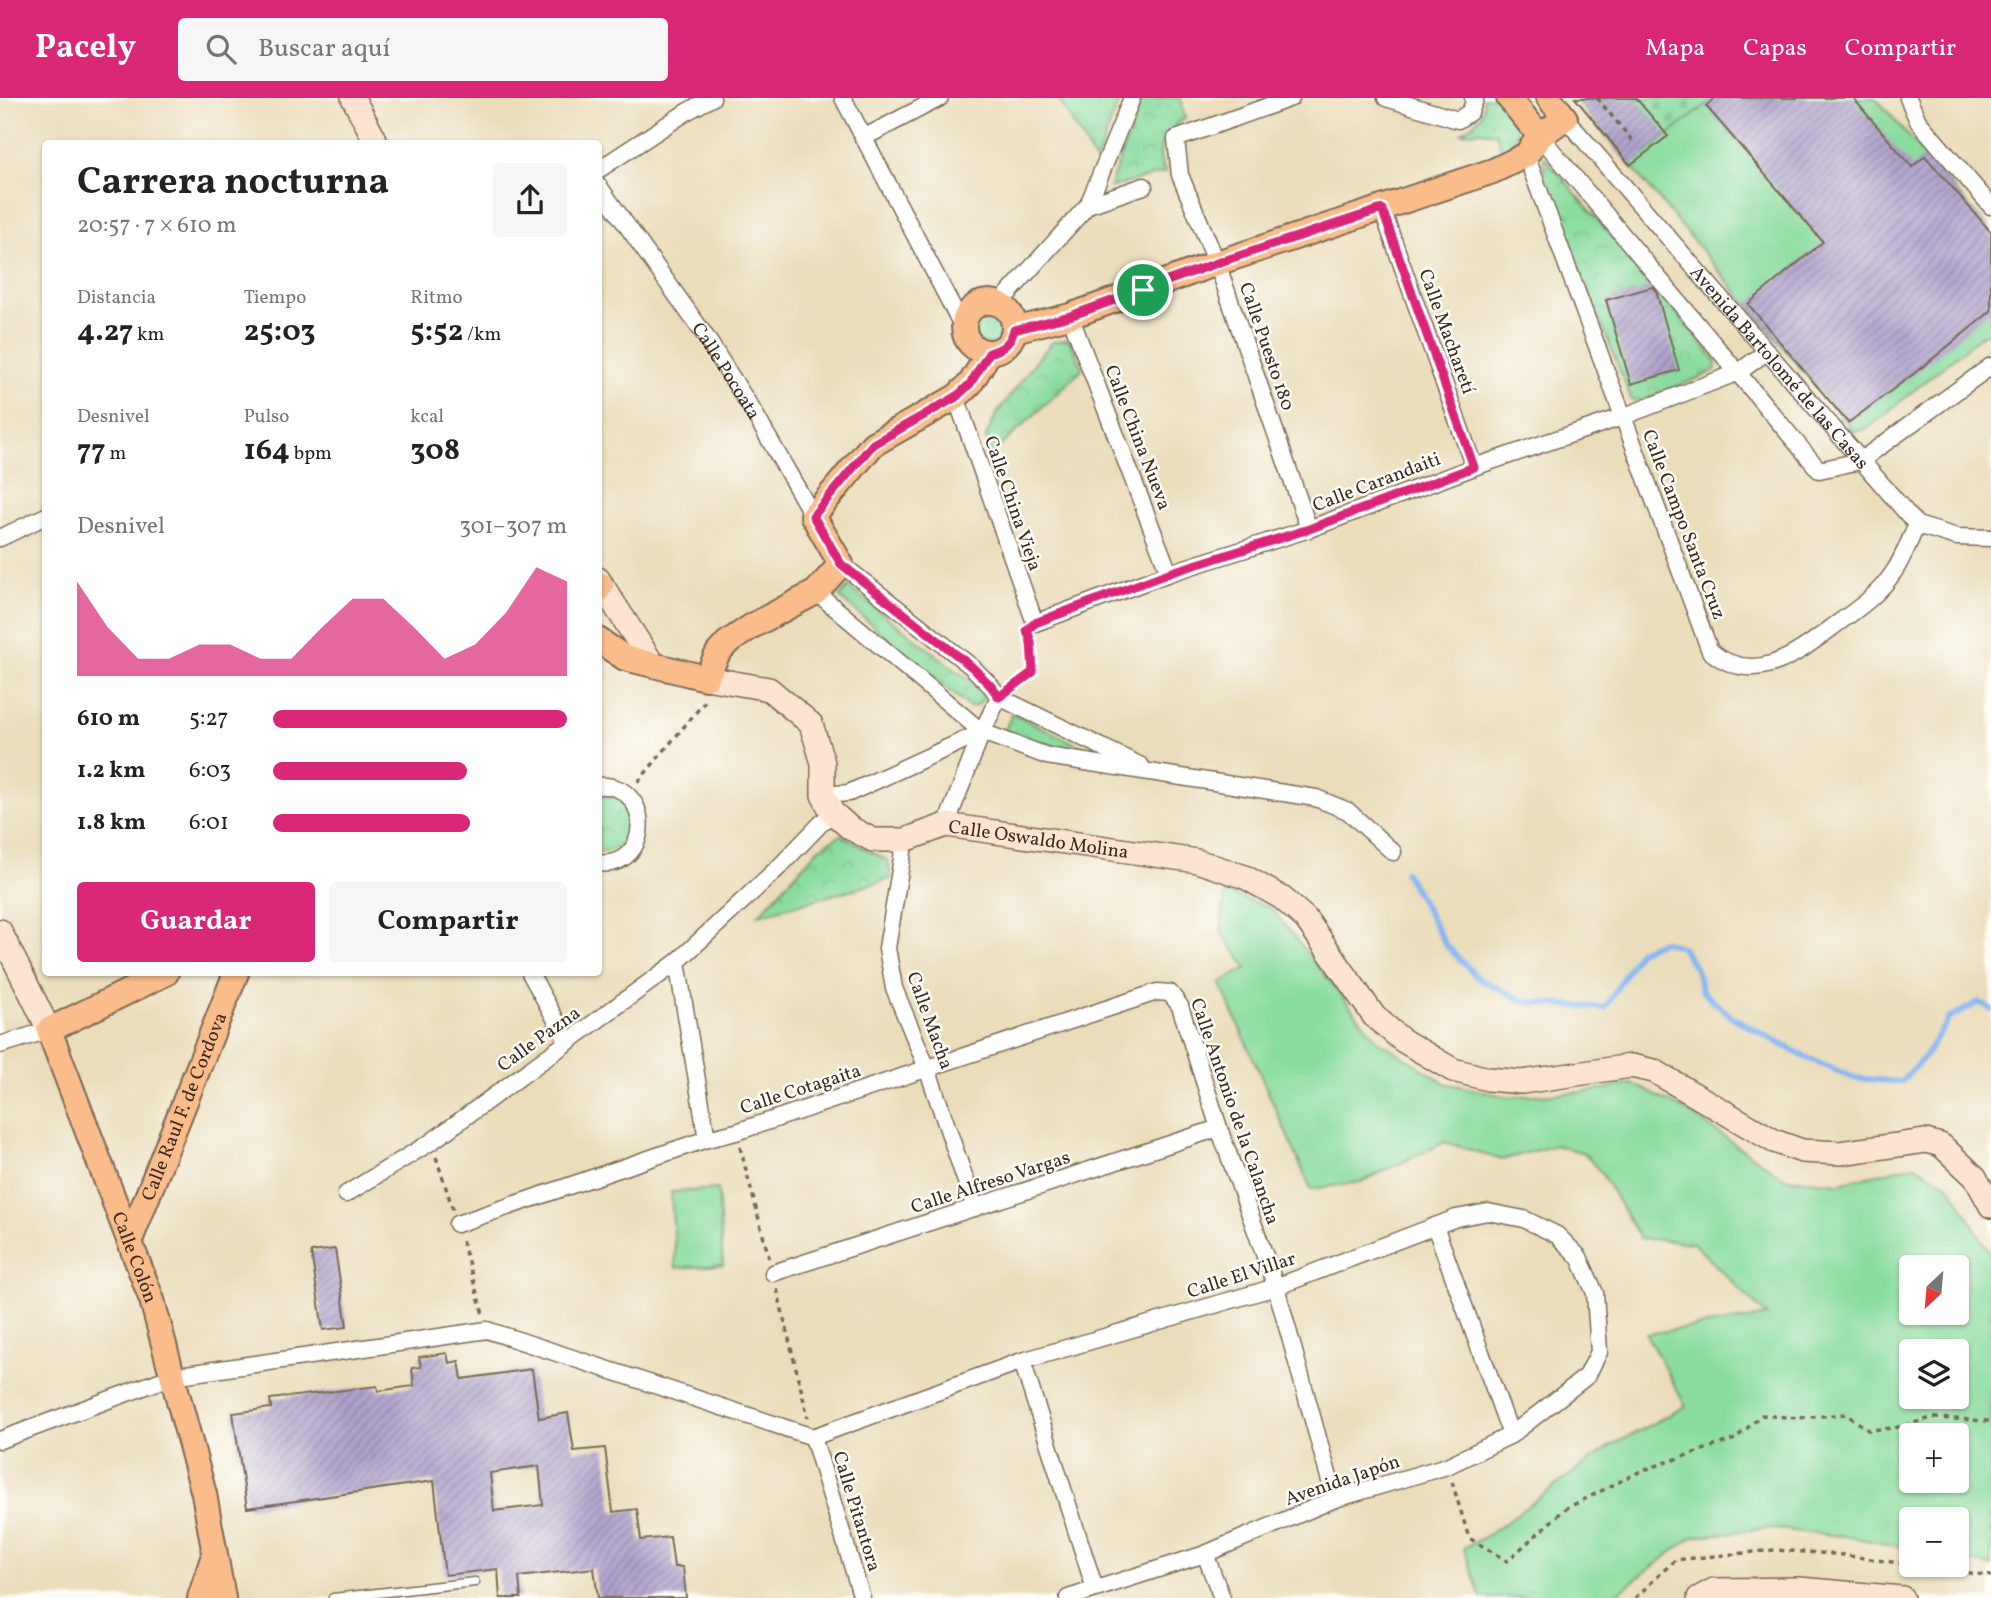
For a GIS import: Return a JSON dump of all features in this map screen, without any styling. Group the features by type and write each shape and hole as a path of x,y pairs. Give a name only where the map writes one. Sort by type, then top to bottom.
{"main road":[{"path":"353,98 375,140"},
{"name":"Avenida Bartolomé de las Casas","path":"1509,98 1533,146"},
{"name":"Avenida Bartolomé de las Casas","path":"1549,98 1565,118"},
{"path":"1014,330 1070,316 1217,263 1493,170 1533,146 1565,118"},
{"path":"991,302 999,304 1011,315 1014,330 1008,344 989,353 977,349 971,344 964,329 965,320 975,307 991,302"},
{"path":"813,516 873,444 956,397 970,384 989,353"},
{"name":"Calle Pocoata","path":"813,516 841,564"},
{"path":"714,679 718,653 727,643 752,626 816,592 841,564"},
{"path":"602,589 654,666"},
{"path":"602,643 625,658 769,690 811,724 823,763 827,804"},
{"name":"Calle Oswaldo Molina","path":"827,804 850,828 873,840 905,840 946,825 1197,861 1245,877 1282,898 1306,919 1374,1016 1402,1040 1453,1070 1488,1079 1521,1082 1631,1066 1654,1071 1774,1141 1802,1151 1840,1153 1926,1141 1941,1145 1975,1177 1991,1206"},
{"name":"Calle Colón","path":"0,931 50,1030 152,1300 204,1494 223,1598"},
{"path":"50,1030 160,976"},
{"name":"Calle Raul F. de Cordova","path":"130,1240 235,976"},
{"path":"200,1598 214,1555"},
{"path":"1699,1598 1714,1590 1799,1588 1902,1598"}],"street":[{"path":"602,167 712,98"},
{"path":"843,98 964,329"},
{"path":"863,138 940,98"},
{"path":"999,304 1088,205 1132,98"},
{"name":"Calle Puesto 180","path":"1291,98 1176,139 1180,174 1217,263 1309,529"},
{"path":"1386,98 1458,120 1470,112 1474,98"},
{"path":"1908,98 1918,121 1991,206"},
{"name":"Avenida Bartolomé de las Casas","path":"1533,146 1739,373 1819,470 1860,461 1565,118"},
{"name":"Calle Campo Santa Cruz","path":"1533,146 1622,417 1710,650 1722,661 1740,667 1769,665 1793,657 1869,600 1893,573 1917,525"},
{"path":"1088,205 1144,186"},
{"name":"Calle Pocoata","path":"602,191 704,334 753,411 813,516"},
{"name":"Calle Macharetí","path":"1382,209 1474,467"},
{"name":"Calle China Nueva","path":"1070,316 1169,573"},
{"name":"Calle Carandaiti","path":"1035,623 1169,573 1309,529 1474,467 1622,417 1739,373 1766,352"},
{"path":"1991,366 1860,461 1917,525 1957,537 1991,538"},
{"name":"Calle China Vieja","path":"956,397 1035,623"},
{"path":"0,538 42,518"},
{"path":"841,564 972,667 999,697 1156,773"},
{"path":"816,592 982,732 1047,756 1316,797 1348,811 1393,852"},
{"path":"946,825 982,732 999,697"},
{"path":"827,804 982,732"},
{"path":"602,787 617,789 627,795 636,805 640,818 636,843 628,853 617,861 602,863"},
{"name":"Calle Pazna","path":"346,1194 430,1142 677,962 780,866 827,804"},
{"name":"Calle Macha","path":"905,840 887,948 894,988 927,1068 975,1208"},
{"path":"677,962 707,1139"},
{"path":"532,976 568,1042"},
{"name":"Calle Cotagaita","path":"457,1224 1157,992"},
{"name":"Calle Antonio de la Calancha","path":"1157,992 1170,993 1180,1006 1219,1128 1276,1287 1335,1499"},
{"path":"0,1045 50,1030"},
{"name":"Calle Alfreso Vargas","path":"773,1273 1219,1128"},
{"name":"Calle El Villar","path":"813,1437 1022,1361 1276,1287 1456,1218 1488,1212 1524,1219 1557,1235 1579,1257 1595,1293 1599,1352"},
{"path":"1435,1226 1511,1435"},
{"path":"0,1440 173,1376 487,1331 813,1437"},
{"name":"Avenida Japón","path":"1068,1598 1205,1554 1335,1499 1447,1466 1511,1435 1587,1376 1599,1352"},
{"path":"1022,1361 1095,1589"},
{"name":"Calle Pitantora","path":"813,1437 862,1598"},
{"path":"1205,1554 1223,1598"}],"lane":[{"path":"333,1598 475,1582"}],"path":[{"path":"1597,98 1635,144"},
{"path":"999,697 1033,672 1031,642 1027,630 1035,623"},
{"path":"627,795 714,679"},
{"path":"1447,1466 1469,1538 1507,1561 1565,1509 1641,1471 1735,1438 1762,1415 1798,1418 1846,1414 1868,1430 1894,1428 1932,1418 1991,1421"},
{"path":"1634,1598 1675,1560 1774,1550 1835,1554 1991,1576"}],"green space":[{"path":"1058,98 1120,98 1096,162"},
{"path":"1143,98 1181,98 1185,118 1167,134 1160,148 1166,172 1109,188"},
{"path":"1483,98 1497,98 1516,127 1515,141 1503,156 1496,133 1461,133 1481,115"},
{"path":"1575,98 1715,98 1630,165"},
{"path":"1715,98 1876,98 1991,232 1991,332 1983,334 1868,428 1854,432 1630,165"},
{"path":"1544,156 1716,360 1715,371 1646,399 1632,401 1543,177"},
{"path":"989,312 1000,317 1005,328 1000,339 989,344 978,339 973,328 978,317"},
{"path":"1069,339 1083,369 990,456 986,437 996,415 1053,342"},
{"path":"848,587 982,690 983,699 978,705 969,707 839,597"},
{"path":"1012,713 1084,748 1085,751 1083,753 1004,733"},
{"path":"602,794 623,804 629,813 629,834 623,843 602,851"},
{"path":"841,835 888,861 891,879 759,915 819,848"},
{"path":"1225,892 1271,908 1377,1040 1445,1083 1508,1097 1583,1092 1633,1084 1683,1109 1785,1178 1840,1183 1915,1165 1950,1186 1991,1255 1991,1566 1969,1561 1969,1507 1899,1507 1899,1547 1856,1538 1767,1528 1692,1537 1611,1598 1481,1598 1464,1548 1488,1535 1607,1448 1686,1406 1646,1334 1767,1316 1693,1243 1640,1238 1600,1171 1584,1153 1555,1145 1502,1160 1445,1142 1361,1182 1311,1189 1220,983 1247,968 1221,932"},
{"path":"718,1189 723,1265 676,1268 671,1192"}],"building":[{"path":"1575,98 1636,98 1668,136 1630,165"},
{"path":"1715,98 1853,98 1912,167 1925,156 1991,232 1991,311 1848,423 1748,304 1823,242 1706,106"},
{"path":"1652,287 1656,291 1679,370 1631,384 1606,300"},
{"path":"335,1249 347,1327 323,1330 311,1252"},
{"path":"447,1353 449,1363 459,1361 462,1379 532,1369 539,1418 568,1413 574,1451 605,1448 613,1512 637,1509 641,1540 670,1537 674,1567 683,1567 686,1598 598,1598 594,1568 519,1577 521,1598 500,1598 498,1569 445,1575 434,1481 247,1508 233,1413 271,1408 270,1399 377,1386 378,1391 414,1386 412,1368 421,1367 419,1357","holes":["539,1466 543,1505 494,1511 490,1473"]}],"waterway":[{"path":"1405,872 1446,945 1479,979 1526,1002 1605,1008 1639,951 1663,941 1681,947 1696,969 1702,991 1732,1017 1805,1057 1854,1078 1901,1082 1925,1056 1949,1018 1979,1002 1991,1009"}],"route":[{"path":"1382,209 1474,467 1309,529 1169,573 1035,623 1027,630 1031,642 1033,672 999,697 972,667 841,564 813,516 873,444 956,397 970,384 989,353 1008,344 1014,330 1070,316 1143,290 1382,209"}]}
